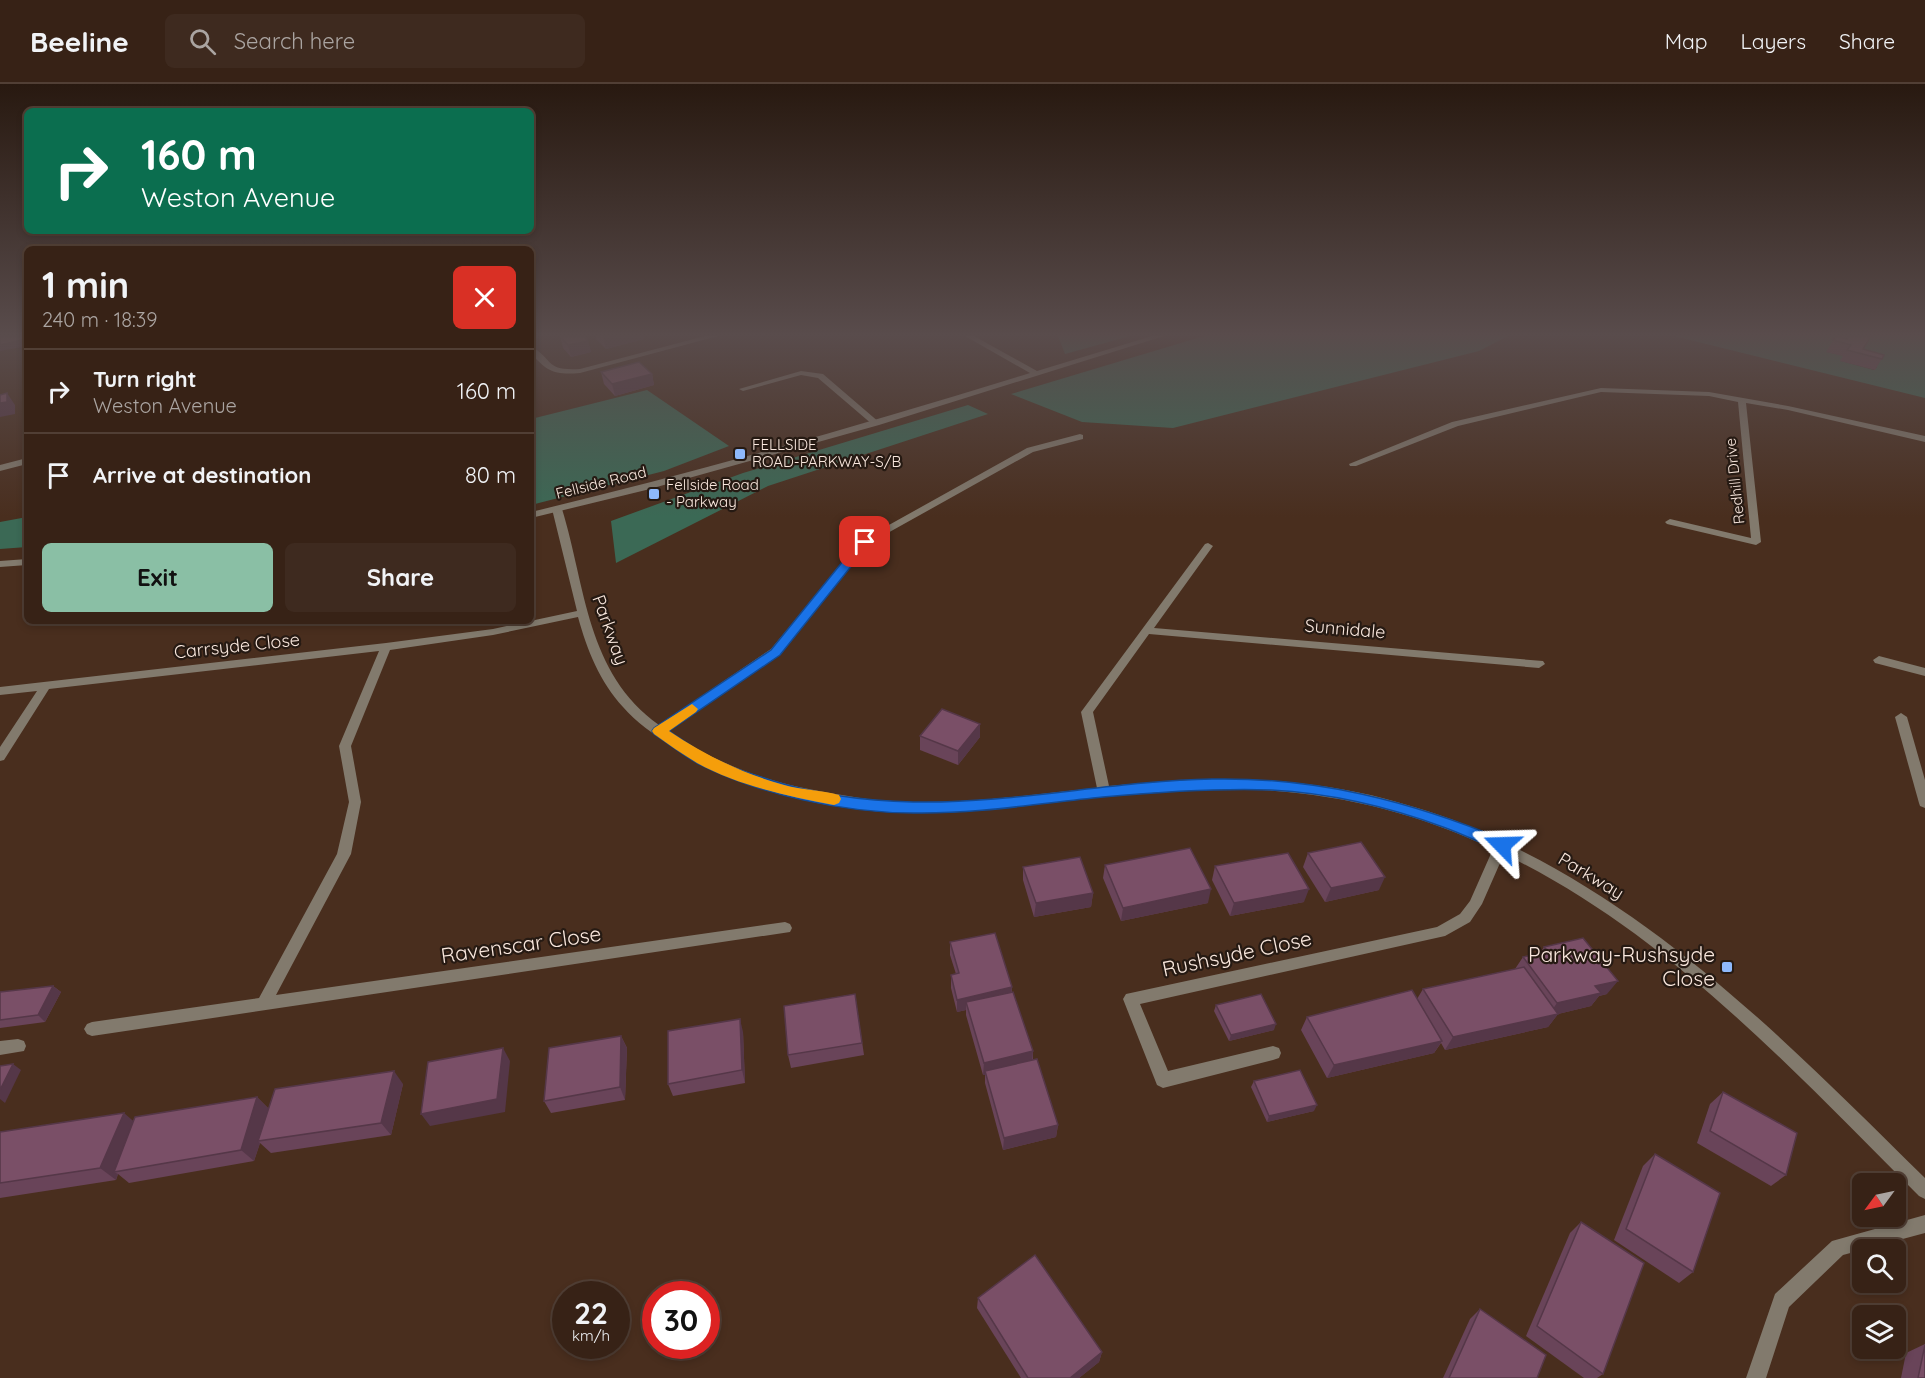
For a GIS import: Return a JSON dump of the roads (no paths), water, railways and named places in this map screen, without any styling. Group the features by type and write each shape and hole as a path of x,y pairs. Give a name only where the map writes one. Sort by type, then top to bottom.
{"street":[{"path":"844,396 876,423"},
{"name":"Fellside Road","path":"534,514 643,488 876,423 961,396"},
{"path":"1353,464 1455,424 1574,396"},
{"path":"1725,396 1925,439"},
{"name":"Redhill Drive","path":"1670,522 1756,542 1742,399"},
{"path":"659,731 775,652 865,542 1030,450 1080,437"},
{"path":"0,468 24,462"},
{"name":"Parkway","path":"556,509 583,613 596,653 620,697 638,716 702,759 745,778 800,794 913,808 997,804 1104,792 1211,784 1273,785 1332,792 1447,822 1502,845 1607,904 1706,980 1812,1079 1925,1190"},
{"path":"1104,792 1087,712 1208,546"},
{"path":"0,564 24,562"},
{"name":"Carrsyde Close","path":"534,623 583,613"},
{"name":"Carrsyde Close","path":"0,691 386,647 494,632 531,624"},
{"name":"Sunnidale","path":"1148,631 1539,664"},
{"path":"264,1004 344,854 355,802 345,746 386,647"},
{"path":"1879,660 1925,672"},
{"path":"0,757 46,685"},
{"path":"1901,717 1925,803"},
{"name":"Rushsyde Close","path":"1273,1053 1163,1080 1131,999 1440,932 1465,918 1475,904 1502,845"},
{"name":"Ravenscar Close","path":"92,1029 785,928"},
{"path":"0,1048 18,1046"},
{"path":"1756,1378 1782,1301 1838,1247 1925,1224"}],"place":[{"name":"FELLSIDE ROAD-PARKWAY-S/B","path":"740,454"},
{"name":"Fellside Road - Parkway","path":"654,494"},
{"name":"Parkway-Rushsyde Close","path":"1727,967"}]}
